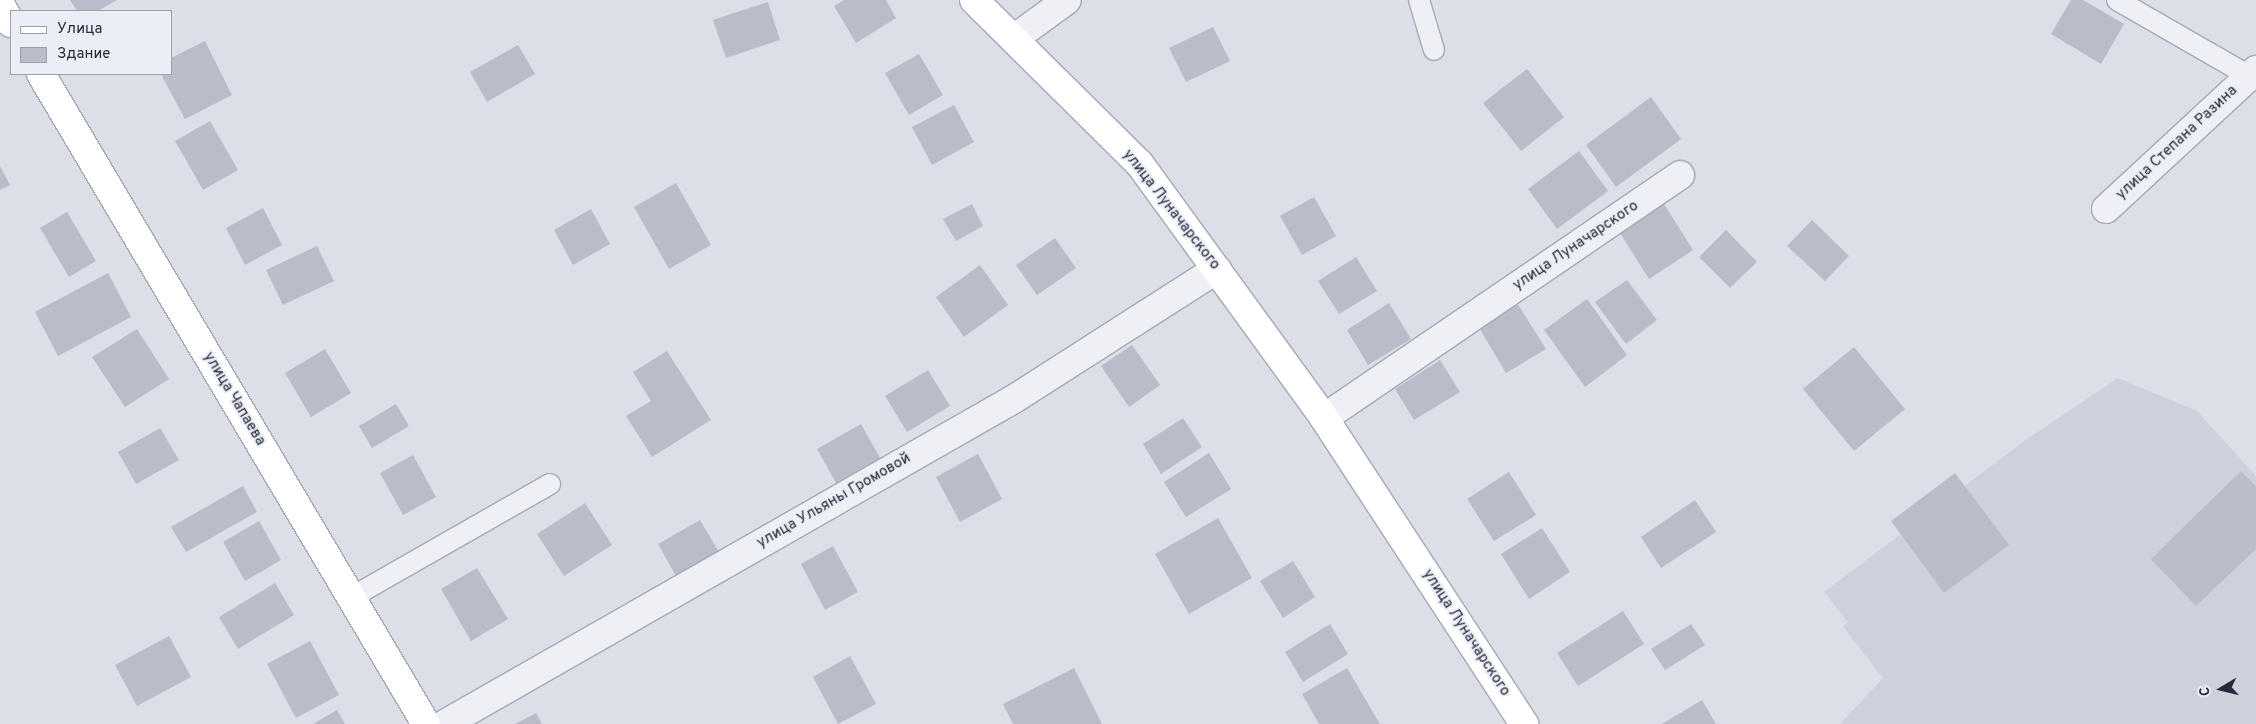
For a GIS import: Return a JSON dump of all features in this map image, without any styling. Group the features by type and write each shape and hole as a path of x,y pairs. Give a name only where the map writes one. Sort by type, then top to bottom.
{"main road":[{"name":"улица Луначарского","path":"974,0 1015,38 1139,163 1324,418 1524,724"},
{"path":"0,4 10,21"},
{"name":"улица Чапаева","path":"42,75 426,724"}],"street":[{"path":"1015,38 1067,0"},
{"name":"улица Степана Разина","path":"2106,209 2252,73"},
{"name":"улица Луначарского","path":"1324,418 1680,175"},
{"name":"улица Ульяны Громовой","path":"444,724 1014,399 1217,269"}],"lane":[{"path":"1418,0 1434,50"},
{"name":"улица Степана Разина","path":"2117,0 2252,73"},
{"path":"352,597 550,484"}],"shaded area":[{"path":"2118,378 2197,411 2256,476 2256,724 1840,724 1883,678 1843,627 1848,622 1824,592 2027,439"}],"building":[{"path":"70,0 117,0 100,10 76,10"},
{"path":"844,0 886,0 896,18 856,43 834,6"},
{"path":"2071,0 2083,0 2124,24 2101,64 2051,34"},
{"path":"768,2 780,40 726,58 713,20"},
{"path":"1213,27 1230,61 1186,82 1169,48"},
{"path":"205,41 232,95 185,119 162,75 172,75 172,58"},
{"path":"518,45 535,74 487,102 470,72"},
{"path":"919,54 943,95 909,115 885,73"},
{"path":"1527,69 1564,117 1521,151 1483,103"},
{"path":"1651,97 1681,139 1616,187 1586,145"},
{"path":"954,105 974,142 932,165 912,127"},
{"path":"210,121 238,170 203,190 175,141"},
{"path":"1579,151 1608,191 1557,229 1528,189"},
{"path":"0,166 10,185 0,190"},
{"path":"676,183 711,245 669,269 634,207"},
{"path":"1314,197 1336,236 1302,255 1280,216"},
{"path":"972,204 983,226 956,241 943,219"},
{"path":"1664,204 1693,250 1649,279 1620,233"},
{"path":"263,208 282,245 245,265 226,228"},
{"path":"591,209 610,244 573,265 554,230"},
{"path":"67,212 96,261 69,277 40,228"},
{"path":"1812,220 1849,256 1825,281 1787,246"},
{"path":"1726,230 1757,262 1730,288 1699,257"},
{"path":"1055,238 1076,268 1037,295 1016,265"},
{"path":"317,246 334,281 283,305 266,270"},
{"path":"1356,257 1377,291 1339,314 1318,281"},
{"path":"980,265 1008,305 964,337 936,297"},
{"path":"108,273 131,317 58,356 35,312"},
{"path":"1627,280 1657,320 1626,344 1595,302"},
{"path":"1587,299 1627,355 1585,387 1544,330"},
{"path":"1389,303 1411,339 1368,365 1347,330"},
{"path":"1517,303 1546,349 1506,373 1478,326"},
{"path":"137,329 169,379 125,407 92,357"},
{"path":"1132,345 1160,385 1129,407 1101,366"},
{"path":"1854,347 1905,409 1854,451 1803,389"},
{"path":"325,349 351,393 311,417 285,373"},
{"path":"667,351 711,420 652,457 626,416 651,401 633,372"},
{"path":"1440,360 1460,392 1414,420 1395,389"},
{"path":"928,370 950,406 907,432 885,396"},
{"path":"396,404 409,426 372,448 359,426"},
{"path":"1183,418 1202,447 1161,474 1143,444"},
{"path":"861,424 884,465 840,490 817,449"},
{"path":"160,428 179,460 136,484 118,452"},
{"path":"1209,453 1231,489 1186,517 1164,482"},
{"path":"978,454 1002,499 960,522 936,477"},
{"path":"413,455 436,497 403,515 380,473"},
{"path":"2241,471 2256,486 2256,549 2196,606 2151,559"},
{"path":"1509,472 1536,515 1494,541 1467,499"},
{"path":"1955,473 2009,545 1944,593 1891,521"},
{"path":"243,486 257,512 186,552 171,527"},
{"path":"1695,500 1716,532 1661,568 1641,537"},
{"path":"585,503 612,545 564,576 537,534"},
{"path":"1218,518 1252,578 1189,614 1155,554"},
{"path":"700,520 720,554 677,578 658,544"},
{"path":"259,521 281,560 245,581 223,542"},
{"path":"1542,528 1570,572 1529,599 1501,554"},
{"path":"833,546 858,592 825,610 801,564"},
{"path":"1293,561 1315,597 1283,618 1260,581"},
{"path":"477,568 508,619 471,641 441,589"},
{"path":"275,583 294,615 238,649 219,617"},
{"path":"1623,611 1644,644 1578,686 1557,653"},
{"path":"1330,624 1348,654 1303,682 1285,652"},
{"path":"1691,624 1705,645 1665,670 1651,649"},
{"path":"169,636 191,677 137,706 115,665"},
{"path":"310,641 339,695 296,718 267,664"},
{"path":"850,656 876,704 838,724 813,677"},
{"path":"1074,668 1102,724 1013,724 1003,704"},
{"path":"1347,668 1380,724 1319,724 1302,694"},
{"path":"1702,700 1716,724 1662,724"},
{"path":"337,710 345,724 313,724"},
{"path":"536,713 542,724 515,724"}]}
